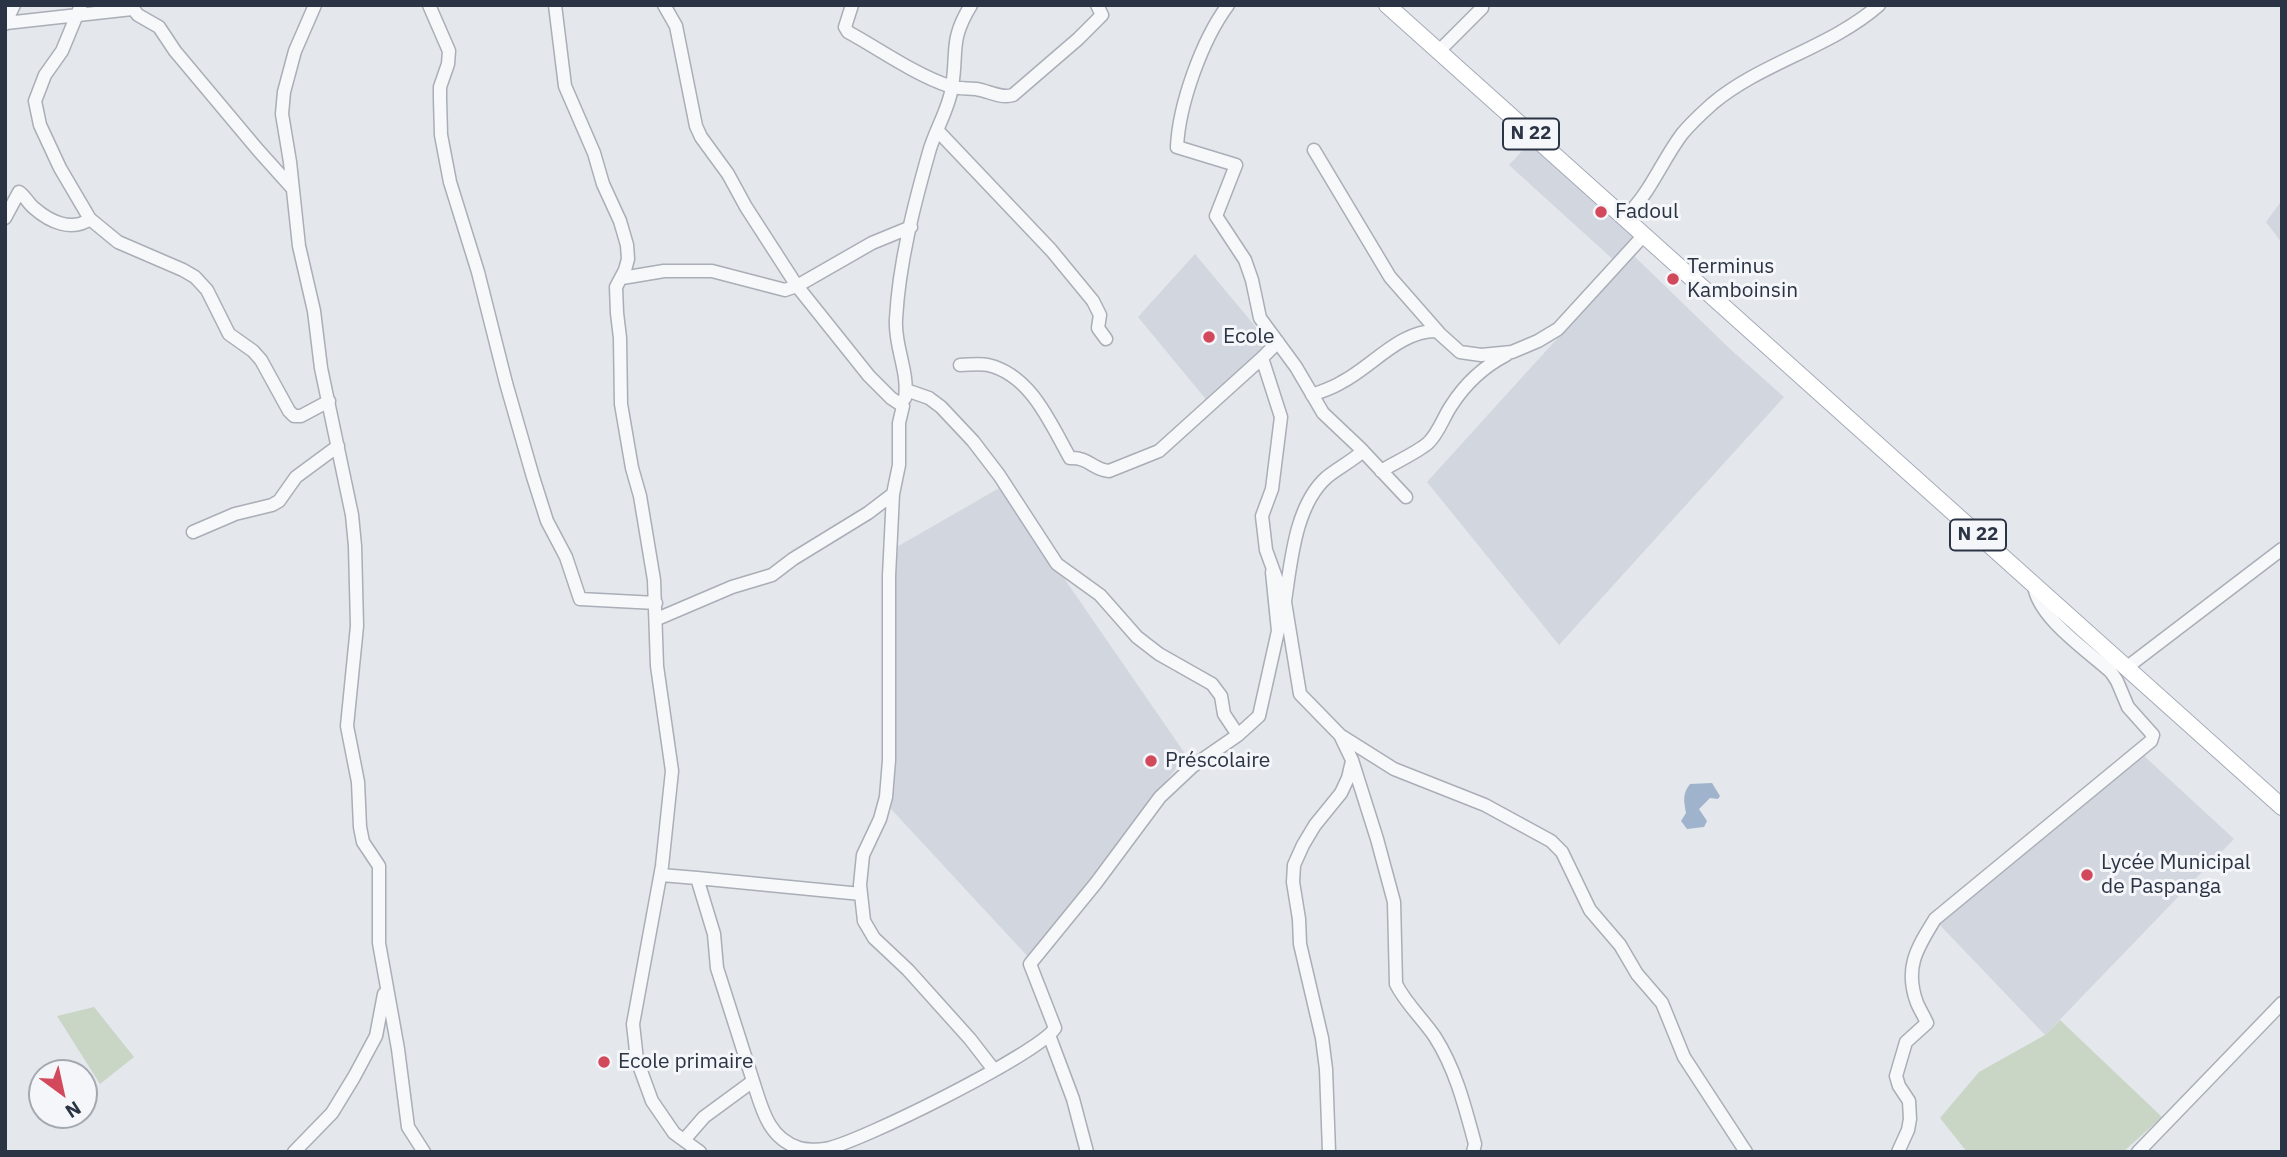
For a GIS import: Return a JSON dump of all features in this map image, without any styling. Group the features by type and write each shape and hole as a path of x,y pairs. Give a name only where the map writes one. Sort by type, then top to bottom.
{"main road":[{"name":"N 22","path":"1387,5 2282,807"}],"street":[{"path":"5,23 14,5"},
{"path":"315,5 295,51 284,92 282,114 299,246 314,311 321,368 352,515 357,626 347,726 358,782 360,827 363,842 379,866 379,943 398,1049 408,1127 424,1152"},
{"path":"429,5 449,51 448,65 440,87 440,99 441,135 450,182 478,272 506,383 547,521 566,557 580,599 656,604"},
{"path":"555,5 565,86 594,153 603,184 620,221 626,245 628,259 617,287 616,299 620,338 621,404 646,528 656,604 657,666 672,771 661,875 633,1024 637,1059 652,1101 674,1133 700,1152"},
{"path":"664,5 676,26 696,126 701,137 728,174 797,286 869,376 903,406"},
{"path":"852,5 845,27 848,32 923,76 952,87 976,89 1007,97 1013,95 1078,39 1102,15 1097,5"},
{"path":"971,5 957,32 952,87 929,152 903,261 895,324 905,371 906,390 899,423 899,466 893,494 889,576 889,760 886,797 880,819 863,855 861,894 864,920 874,938 908,970 994,1070"},
{"path":"1228,5 1215,23 1205,45 1178,127 1177,147 1236,165 1216,216 1245,260 1260,318 1323,413 1406,497"},
{"path":"1439,51 1482,8 1481,5"},
{"path":"1624,218 1648,190 1683,133 1711,104 1785,59 1843,31 1879,5"},
{"path":"5,23 79,11 131,7 159,27 176,51 293,189"},
{"path":"79,11 62,51 45,75 35,101 40,125 53,153 90,219 118,242 195,277 207,290 229,334 261,360 294,416 301,416 329,401"},
{"path":"937,130 1051,250 1093,301 1100,315 1098,328 1105,340"},
{"path":"1314,150 1390,277 1437,331 1460,352 1481,355 1512,352"},
{"path":"5,218 19,192 48,218 65,225 75,226 90,219"},
{"path":"622,278 664,271 712,271 785,290 797,286 872,243 911,227"},
{"path":"1381,471 1426,446 1452,405 1485,366 1558,329 1644,236"},
{"path":"1312,395 1342,383 1419,332 1437,331"},
{"path":"960,365 986,364 1014,379 1033,395 1070,457 1082,457 1104,471 1129,465 1159,451 1278,342"},
{"path":"1262,358 1281,417 1272,489 1262,516 1266,550 1285,602 1300,694 1340,735 1394,769 1486,805 1557,846 1590,910 1620,945 1637,974 1662,1003 1684,1057 1746,1152"},
{"path":"906,390 929,398 941,407 973,441 999,475 1057,564 1100,595 1137,637 1160,654 1212,684 1221,696 1224,714 1238,735"},
{"path":"193,532 235,514 272,505 296,477 338,446"},
{"path":"1285,602 1294,541 1309,501 1326,478 1363,452"},
{"path":"657,619 732,587 772,575 893,494"},
{"path":"2126,668 2282,549"},
{"path":"697,878 714,934 717,968 765,1118 778,1138 800,1149 825,1149 859,1137 952,1094 1049,1035 1055,1028 1030,964 1096,883 1160,797 1193,766 1238,735 1259,716 1269,681 1278,631 1272,572"},
{"path":"1898,1152 1910,1119 1909,1101 1896,1076 1906,1042 1927,1023 1917,1002 1910,968 1917,947 1935,919 2151,741 2153,735 2128,707 2118,681 2111,672 2054,622 2035,596 2034,585"},
{"path":"1340,735 1352,760 1394,902 1396,984 1437,1040 1461,1089 1475,1144 1474,1152"},
{"path":"1329,1152 1325,1062 1300,944 1293,882 1294,865 1303,845 1340,793 1348,778 1352,760"},
{"path":"661,875 861,894"},
{"path":"294,1152 332,1113 354,1077 376,1036 386,984"},
{"path":"2138,1152 2282,1003"},
{"path":"1049,1035 1073,1099 1087,1152"},
{"path":"684,1140 704,1117 753,1081"}],"shaded area":[{"path":"1535,137 1644,235 1618,264 1509,165"},
{"path":"2282,200 2282,243 2266,222"},
{"path":"1195,254 1270,344 1209,403 1138,317"},
{"path":"1633,255 1784,397 1559,645 1427,482"},
{"path":"1001,487 1186,755 1031,960 891,809 895,548"},
{"path":"2142,754 2234,839 2045,1035 1937,922"}],"green space":[{"path":"94,1007 134,1057 100,1084 98,1059 84,1059 57,1016"},
{"path":"2060,1020 2162,1117 2123,1152 1967,1152 1940,1118 1979,1072 2045,1035"}],"water":[{"path":"1712,783 1720,796 1718,799 1710,798 1699,809 1707,821 1704,827 1687,829 1681,821 1686,813 1684,798 1687,788 1690,784"}],"place":[{"name":"Fadoul","path":"1601,212"},
{"name":"Terminus Kamboinsin","path":"1673,279"},
{"name":"Ecole","path":"1209,337"},
{"name":"Préscolaire","path":"1151,761"},
{"name":"Lycée Municipal de Paspanga","path":"2087,875"},
{"name":"Ecole primaire","path":"604,1062"}]}
